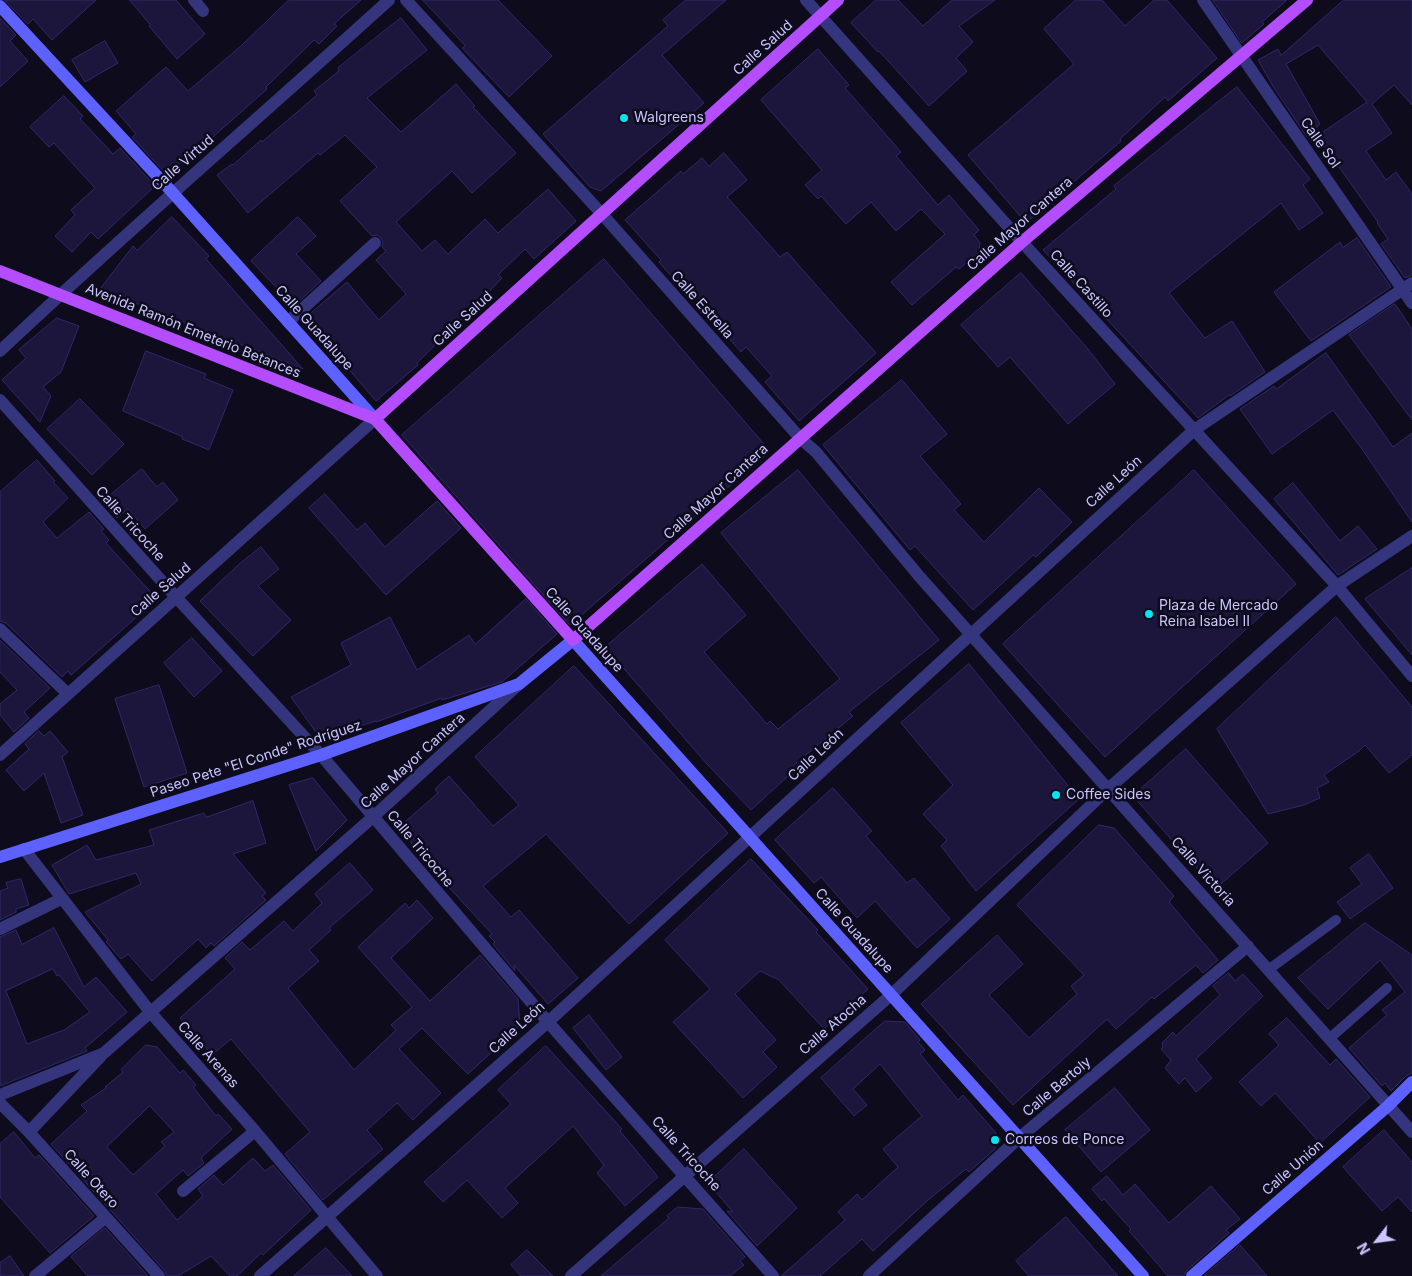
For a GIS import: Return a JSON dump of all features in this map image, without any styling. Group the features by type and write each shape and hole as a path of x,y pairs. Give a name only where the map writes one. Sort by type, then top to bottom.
{"main road":[{"name":"Calle Salud","path":"375,419 838,0"},
{"name":"Calle Mayor Cantera","path":"573,640 1022,242 1307,0"},
{"name":"Avenida Ramón Emeterio Betances","path":"0,271 375,419"},
{"name":"Calle Guadalupe","path":"375,419 573,640"}],"street":[{"path":"194,0 203,11"},
{"name":"Calle Virtud","path":"0,351 172,192 273,105 389,0"},
{"name":"Calle Estrella","path":"406,0 602,214 800,438 816,452 919,576 971,633"},
{"name":"Calle Castillo","path":"806,0 1022,242 1337,586 1412,676"},
{"name":"Calle Sol","path":"1203,0 1408,286 1412,303"},
{"name":"Calle Guadalupe","path":"0,6 172,192 375,419"},
{"path":"288,322 375,243"},
{"name":"Calle León","path":"260,1276 548,1022 1194,430 1408,286"},
{"name":"Calle Tricoche","path":"0,400 176,597 321,755 548,1022 686,1175 773,1276"},
{"name":"Calle Salud","path":"0,755 375,419"},
{"name":"Calle Atocha","path":"571,1276 891,995 1108,789 1337,586 1412,536"},
{"path":"0,629 67,693"},
{"name":"Calle Victoria","path":"971,633 1412,1132"},
{"name":"Calle Guadalupe","path":"573,640 1142,1276"},
{"name":"Calle Mayor Cantera","path":"104,1053 373,817 519,684 573,640"},
{"name":"Paseo Pete \"El Conde\" Rodríguez","path":"0,857 321,755 519,684"},
{"name":"Calle Arenas","path":"24,850 151,1013 255,1131 377,1276"},
{"path":"0,929 61,899"},
{"name":"Calle Bertoly","path":"869,1276 1019,1138 1248,946"},
{"path":"0,1095 104,1053"},
{"path":"29,1132 104,1053"},
{"name":"Calle Unión","path":"1192,1276 1388,1106 1412,1082"},
{"name":"Calle Otero","path":"0,1103 29,1132 159,1276"},
{"path":"183,1191 255,1131"},
{"path":"35,1276 105,1218"}],"lane":[{"path":"1268,970 1336,920"},
{"path":"1330,1038 1387,988"}],"building":[{"path":"5,0 96,0 52,40 33,19 28,24"},
{"path":"130,0 176,0 205,34 177,59"},
{"path":"289,0 361,0 334,24 337,26 319,44 314,40 266,87 267,89 187,160 185,159 167,175 132,137 136,134 116,111 166,67 188,91 241,46"},
{"path":"423,0 498,0 552,56 509,97 462,48 465,46"},
{"name":"Walgreens","path":"686,0 726,0 662,55 704,103 601,191 590,187 543,134 668,26 663,20"},
{"path":"876,0 898,0 923,26 952,0 995,0 959,26 973,42 956,58 967,71 929,106 851,23"},
{"path":"1076,0 1102,0 1125,26 1154,0 1167,0 1217,58 1168,101 1165,97 1120,139 1121,141 1026,223 968,155 1074,64 1044,29"},
{"path":"1213,0 1287,0 1242,43"},
{"path":"1344,0 1412,0 1412,105 1394,85 1372,104 1392,133 1366,151 1386,180 1396,172 1412,194 1412,275 1405,278 1381,244 1388,239 1378,222 1317,136 1367,102 1318,45 1286,64 1320,124 1307,137 1274,88 1258,60 1278,49 1281,55"},
{"path":"0,18 16,35 10,41 28,61 0,87"},
{"path":"401,18 427,50 367,98 401,132 456,84 475,106 473,107 516,153 472,193 452,171 396,222 422,251 435,240 448,254 485,219 498,233 548,189 576,221 534,259 525,249 498,275 502,278 417,363 418,365 376,401 305,318 347,282 379,320 406,294 376,260 386,251 382,247 383,242 381,238 377,235 372,236 340,201 377,167 345,135 320,155 318,153 248,213 217,175 233,165 261,140 262,142 317,95 314,91 339,71 338,68"},
{"path":"105,41 118,63 85,82 72,60"},
{"path":"818,49 849,85 845,88 901,152 896,156 938,205 949,195 979,230 974,235 980,243 979,252 959,269 956,267 912,305 891,282 945,234 921,209 896,231 871,202 846,224 821,196 818,199 805,185 822,170 761,100"},
{"path":"1237,87 1310,179 1303,185 1323,213 1299,230 1281,203 1169,293 1205,338 1232,321 1265,372 1198,418 1043,250 1116,189 1114,186"},
{"path":"64,96 83,116 80,119 113,154 120,148 155,186 98,239 91,232 72,252 55,236 75,215 71,210 95,188 54,143 49,147 30,127"},
{"path":"724,153 747,180 727,197 780,257 787,252 876,353 799,421 765,382 772,376 746,347 741,352 679,281 677,283 659,262 661,260 625,220 681,171 683,174 702,158 709,166"},
{"path":"172,217 209,256 206,259 303,369 100,289 133,246 137,250"},
{"path":"298,217 316,236 296,254 321,281 294,306 251,261"},
{"path":"1357,238 1391,287 1311,341 1274,292 1340,242 1343,247"},
{"path":"604,259 770,451 570,625 402,435"},
{"path":"1021,273 1088,349 1115,384 1068,424 1010,357 998,367 961,325"},
{"path":"1395,304 1412,329 1412,420 1349,335"},
{"path":"57,318 79,326 61,372 43,387 51,396 40,422 2,380 26,358 19,350"},
{"path":"146,351 206,374 204,378 233,390 209,450 123,411"},
{"path":"1326,353 1393,447 1412,433 1412,522 1333,410 1272,454 1240,409 1274,386 1276,389"},
{"path":"902,380 947,434 920,456 961,504 954,510 984,542 1039,488 1072,522 1036,557 1033,555 973,610 915,546 910,550 823,445"},
{"path":"80,399 124,444 92,475 47,429"},
{"path":"37,460 55,481 53,482 68,498 43,522 57,538 89,512 104,529 101,531 109,540 106,543 157,599 71,675 68,671 62,677 6,623 0,621 0,492"},
{"path":"142,469 157,487 163,482 178,500 145,529 128,509 117,518 102,502"},
{"path":"798,470 939,640 849,712 853,716 796,763 799,766 751,810 707,764 605,647 702,564 746,615 704,652 767,724 770,721 778,729 840,679 721,533"},
{"name":"Plaza de Mercado Reina Isabel II","path":"1194,470 1296,584 1105,757 1003,644"},
{"path":"1293,483 1340,541 1358,526 1377,549 1338,575 1274,499"},
{"path":"325,494 357,530 365,523 385,547 437,501 461,528 386,595 309,508"},
{"path":"261,547 279,569 258,586 291,620 253,656 200,601 238,565"},
{"path":"1412,568 1412,655 1365,599"},
{"path":"526,599 557,634 502,682 442,700 442,698 376,722 320,738 291,697 351,665 341,643 390,617 417,670 469,635 475,644"},
{"path":"1336,617 1412,707 1412,755 1389,773 1365,745 1324,775 1329,782 1317,788 1320,798 1304,805 1268,814 1217,729"},
{"path":"192,638 222,671 194,697 164,663"},
{"path":"0,640 50,688 24,712 29,718 14,732 0,715 0,704 17,690 0,672"},
{"path":"969,664 1079,799 976,891 941,846 947,840 923,814 953,785 901,723"},
{"path":"574,666 728,833 629,924 546,834 483,886 511,917 519,910 578,978 548,1004 514,965 515,971 493,944 495,942 489,936 492,934 428,867 399,827 438,793 435,789 449,776 493,826 519,805 475,757"},
{"path":"159,685 187,773 144,787 115,699"},
{"path":"39,731 44,736 50,731 68,752 62,757 83,815 61,823 44,773 24,791 6,770 29,749 25,744"},
{"path":"1186,749 1268,843 1215,889 1133,796"},
{"path":"313,778 347,820 316,851 289,785"},
{"path":"833,788 872,831 866,836 907,883 914,878 950,919 917,948 875,901 857,918 821,877 814,883 775,840"},
{"path":"253,801 266,843 233,854 266,893 262,896 266,900 214,946 211,943 206,948 198,939 152,981 128,954 121,959 106,942 108,940 85,912 141,884 136,873 69,894 52,865 87,845 96,860 154,845 149,830 204,813 206,817"},
{"path":"1099,825 1114,828 1174,896 1169,902 1218,960 1203,973 1196,965 1154,999 1152,997 1116,1029 1107,1019 1013,1105 921,1004 997,935 1023,964 989,995 1029,1038 1077,994 1071,986 1084,975 1017,905"},
{"path":"1369,854 1393,888 1350,919 1337,902 1362,884 1350,868"},
{"path":"751,859 818,930 816,932 868,989 824,1029 779,980 760,971 735,994 776,1040 763,1052 777,1067 743,1098 673,1022 710,989 665,940"},
{"path":"350,863 373,890 329,928 331,930 309,950 319,961 288,988 354,1070 396,1030 391,1025 412,1007 358,947 405,903 409,908 417,900 433,918 391,958 430,1001 480,955 518,999 520,1026 468,1074 422,1028 399,1049 441,1093 413,1120 397,1103 367,1130 383,1149 323,1200 285,1154 310,1132 231,1039 212,1055 180,1018 235,969 225,958 242,942 250,950 284,921 293,931 322,903 315,894"},
{"path":"21,879 29,905 16,909 16,912 0,920 0,891 8,888 6,883"},
{"path":"1365,923 1412,955 1412,1073 1406,1076 1391,1091 1385,1083 1382,1086 1349,1048 1387,1015 1382,1010 1405,992 1380,960 1328,1009 1298,978"},
{"path":"54,928 84,987 96,977 127,1012 85,1048 87,1051 0,1086 0,937 16,930 22,944","holes":["53,969 57,976 59,975 90,1012 64,1030 27,1044 6,991"]},
{"path":"1229,973 1235,981 1243,974 1263,996 1196,1059 1212,1078 1196,1092 1185,1078 1179,1084 1165,1068 1171,1060 1161,1049 1163,1047 1162,1043 1173,1032 1176,1036 1220,995 1213,986"},
{"path":"589,1015 622,1057 606,1070 573,1028"},
{"path":"1287,1018 1330,1065 1336,1059 1370,1097 1320,1143 1275,1093 1261,1106 1239,1082 1279,1045 1269,1034"},
{"path":"885,1021 905,1022 920,1040 918,1042 925,1050 920,1054 958,1100 963,1095 996,1133 995,1149 969,1172 966,1169 927,1201 873,1251 862,1239 820,1276 781,1276 845,1220 838,1212 857,1194 862,1200 898,1167 883,1149 922,1116 880,1064 853,1089 867,1105 854,1116 821,1078"},
{"path":"146,1045 157,1047 180,1073 183,1070 196,1085 193,1087 216,1116 218,1114 232,1129 201,1158 204,1163 188,1176 183,1170 156,1194 177,1220 203,1196 198,1189 214,1175 223,1185 253,1158 265,1171 273,1165 311,1210 263,1255 261,1253 237,1276 230,1276 211,1256 178,1276 167,1276 165,1271 51,1144 87,1111 81,1105 106,1088 123,1072 121,1070","holes":["150,1106 174,1132 161,1142 165,1146 133,1175 107,1147"]},
{"path":"546,1046 622,1129 620,1131 658,1177 625,1206 597,1173 604,1165 573,1126 505,1188 518,1203 502,1218 467,1180 443,1202 424,1182 511,1104 498,1090"},
{"path":"1115,1088 1150,1130 1101,1172 1065,1130"},
{"path":"1384,1130 1412,1162 1412,1212 1398,1197 1382,1211 1343,1167"},
{"path":"14,1132 35,1158 39,1155 94,1216 50,1253 0,1197 0,1144"},
{"path":"744,1149 797,1208 757,1246 727,1211 733,1212 708,1183"},
{"path":"1107,1176 1123,1195 1135,1184 1169,1223 1211,1186 1240,1219 1226,1230 1229,1233 1187,1270 1184,1276 1168,1276 1129,1231 1131,1229 1104,1199 1102,1201 1092,1189"},
{"path":"678,1207 703,1209 745,1257 740,1261 744,1265 730,1276 601,1276 669,1218 667,1216"},
{"path":"1066,1217 1118,1276 1029,1276 1016,1261"},
{"path":"105,1228 148,1276 88,1276 71,1257"},
{"path":"1240,1245 1267,1276 1204,1276"},
{"path":"326,1248 352,1276 294,1276"},
{"path":"527,1250 553,1276 521,1276 511,1265"},
{"path":"10,1256 24,1276 0,1276 0,1263"}],"place":[{"name":"Walgreens","path":"624,118"},
{"name":"Plaza de Mercado Reina Isabel II","path":"1149,614"},
{"name":"Coffee Sides","path":"1056,795"},
{"name":"Correos de Ponce","path":"995,1140"}]}
